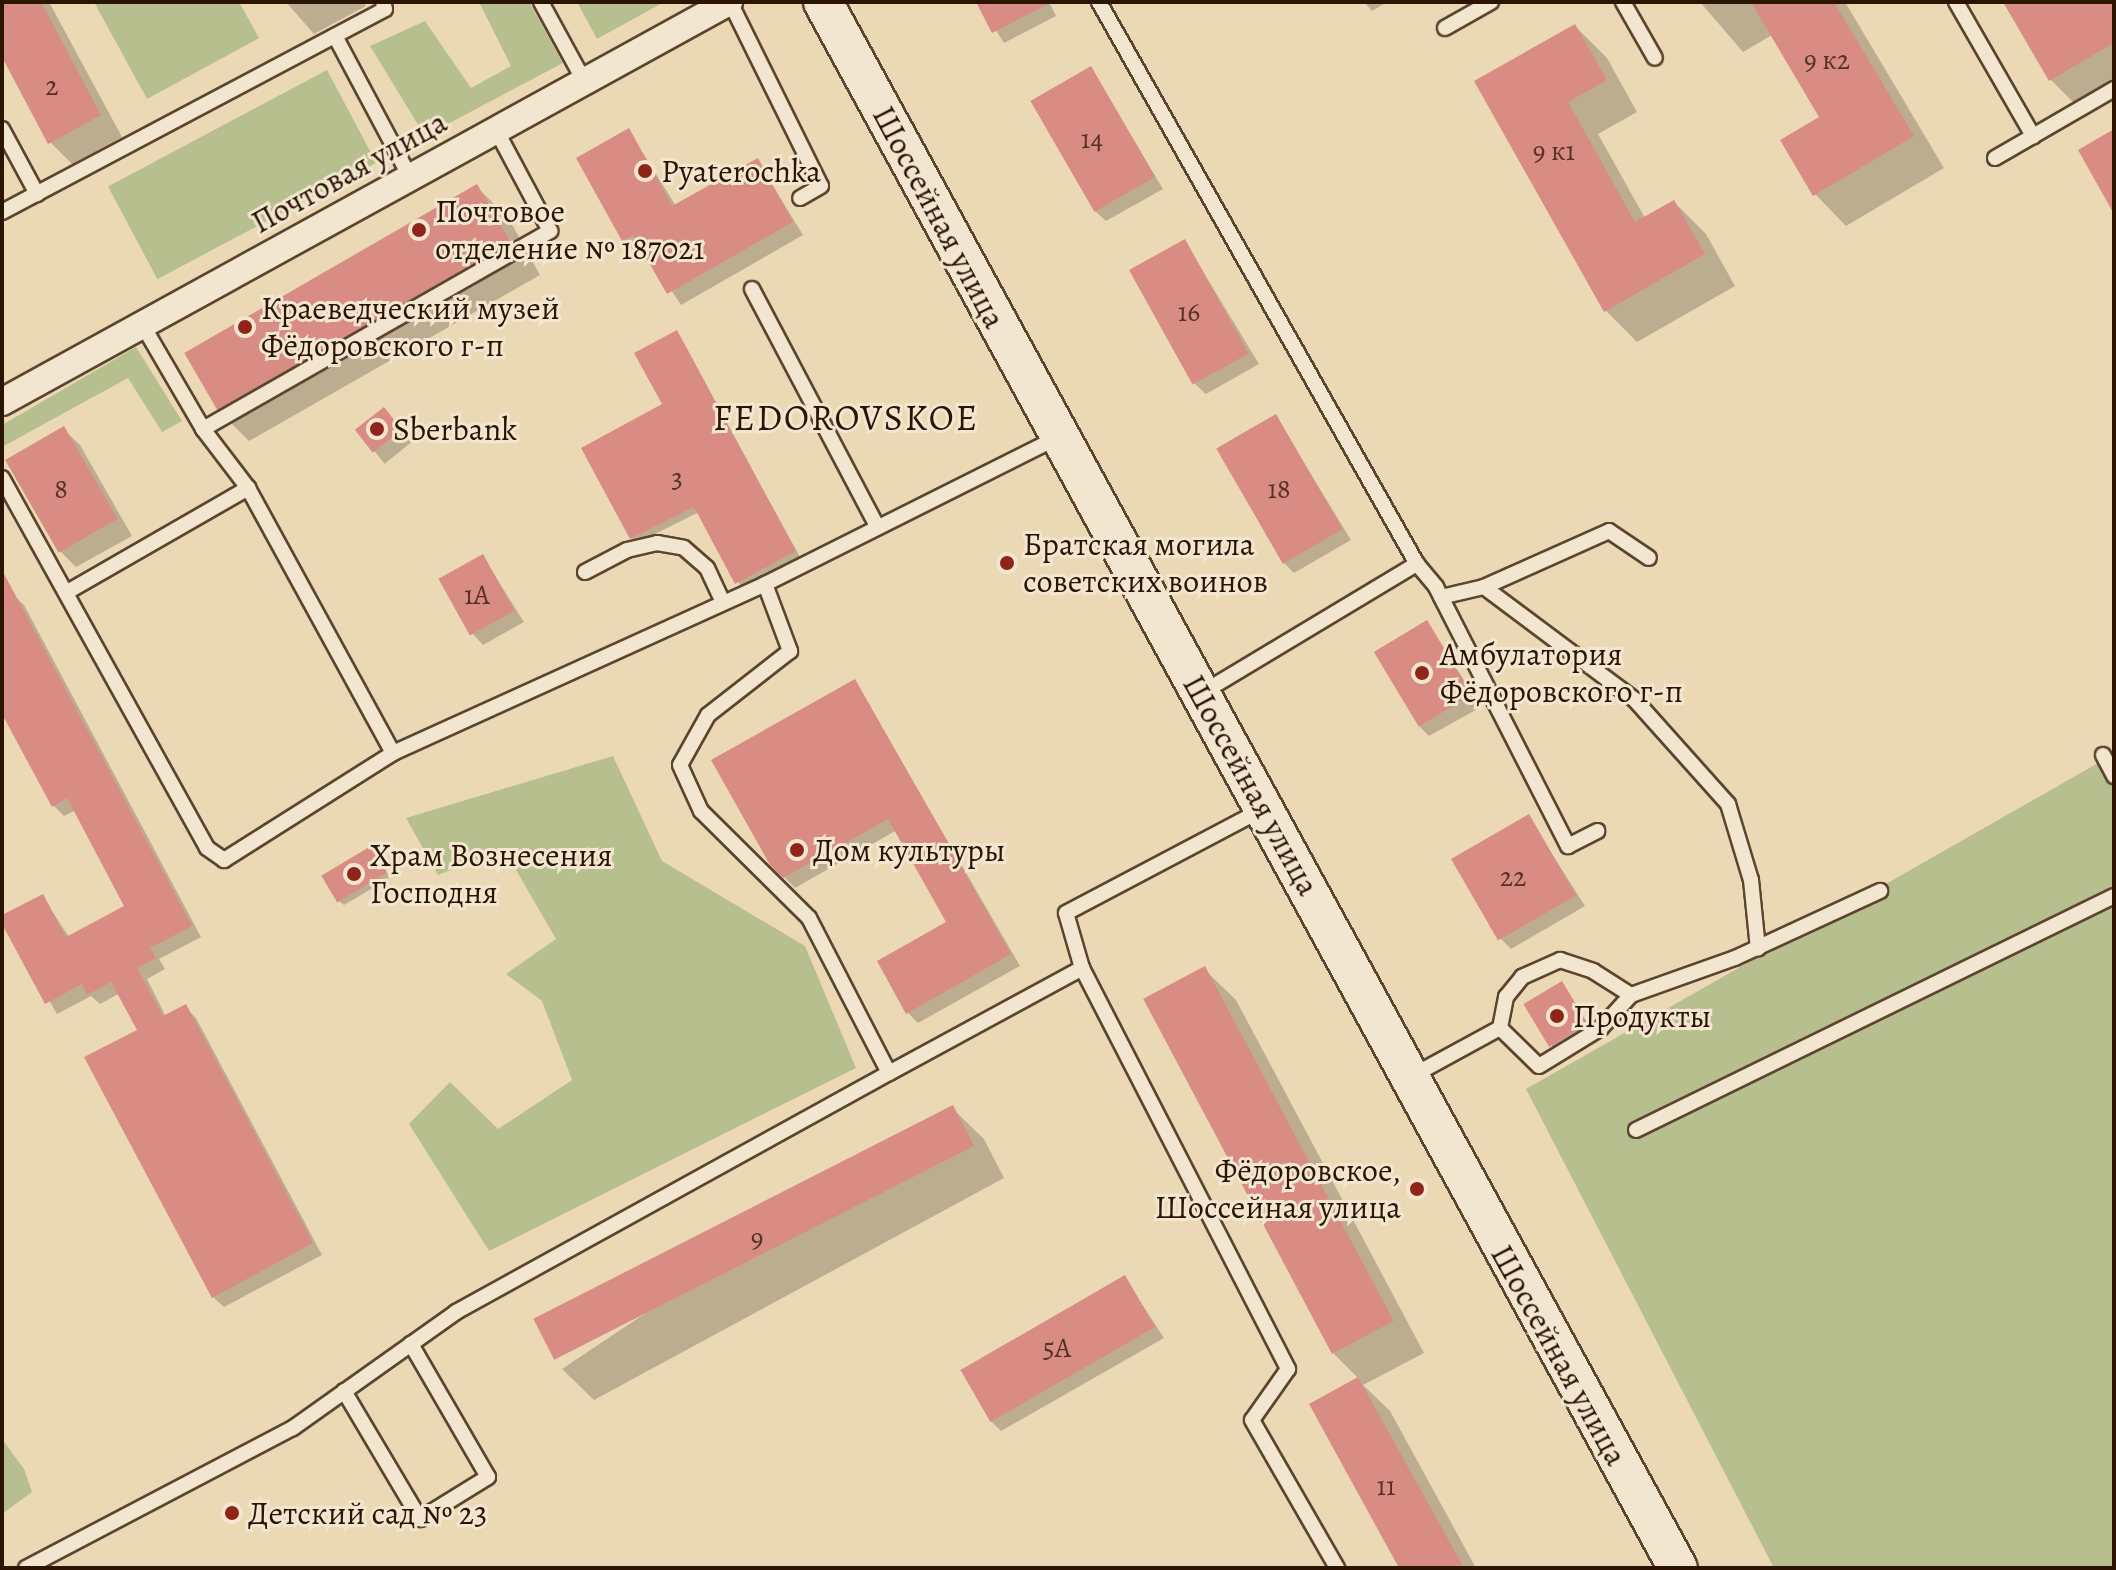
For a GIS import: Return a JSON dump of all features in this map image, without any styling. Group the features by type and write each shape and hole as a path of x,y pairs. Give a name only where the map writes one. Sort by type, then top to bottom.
{"main road":[{"name":"Шоссейная улица","path":"823,2 1678,1568"}],"street":[{"name":"Почтовая улица","path":"2,402 730,2"}],"lane":[{"path":"2,212 385,9 383,2"},
{"path":"541,2 584,81"},
{"path":"730,2 821,186 800,198"},
{"path":"1099,2 1417,564 1441,597 1568,846 1597,831"},
{"path":"1445,28 1491,2"},
{"path":"1623,2 1655,58"},
{"path":"1956,2 2033,136"},
{"path":"335,36 410,177"},
{"path":"1995,158 2114,89"},
{"path":"2,129 37,194"},
{"path":"203,429 550,231 496,130"},
{"path":"752,289 877,526"},
{"path":"142,324 203,429 248,488 393,753"},
{"path":"2,478 69,591 207,848 224,860 393,753 765,584 1058,437"},
{"path":"69,591 248,488"},
{"path":"1441,597 1484,587 1512,570 1609,531 1649,558"},
{"path":"585,572 627,550 657,543 684,548 707,568 723,602"},
{"path":"1202,693 1417,564"},
{"path":"765,584 790,651 708,715 680,765 701,811 809,918 889,1073"},
{"path":"1484,587 1635,700 1714,786 1739,834 1758,949"},
{"path":"2103,755 2114,776"},
{"path":"1265,808 1066,913 1082,968 1288,1369 1252,1420 1337,1568"},
{"path":"1500,1028 1539,1066 1601,1028 1631,995 1758,949 1880,891"},
{"path":"1636,1130 2114,896"},
{"path":"1500,1028 1506,997 1522,977 1560,960 1593,971 1631,995"},
{"path":"26,1568 293,1428 456,1312 1082,968"},
{"path":"1408,1078 1500,1028"},
{"path":"344,1391 420,1519 488,1477 411,1344"}],"green space":[{"path":"94,2 239,2 259,38 147,99"},
{"path":"479,2 529,2 563,63 425,136 370,46 425,21 471,88 511,66"},
{"path":"577,2 664,2 597,39"},
{"path":"327,70 376,163 157,279 108,186"},
{"path":"136,347 182,421 162,432 128,378 2,447 2,425"},
{"path":"2114,754 2114,1568 1774,1568 1526,1089"},
{"path":"613,756 662,861 805,946 856,1068 489,1251 409,1124 450,1082 498,1129 572,1080 542,1001 506,974 556,939 504,849 438,875 406,818"},
{"path":"2,1439 24,1469 32,1492 2,1514"}],"building":[{"path":"2,2 41,2 101,115 48,144 2,57"},
{"path":"976,2 1052,2 992,33"},
{"path":"1751,2 1834,2 1914,136 1813,196 1780,140 1819,117"},
{"path":"2003,2 2114,2 2114,43 2049,81"},
{"path":"1575,24 1607,80 1568,102 1635,222 1674,200 1705,254 1604,312 1474,81"},
{"path":"1091,66 1155,177 1094,212 1030,101"},
{"path":"629,128 672,206 758,158 793,222 667,294 633,235 622,241 576,158"},
{"path":"2114,129 2114,214 2078,150"},
{"path":"477,184 510,242 218,411 184,353"},
{"path":"1185,239 1249,354 1193,385 1129,270"},
{"path":"677,330 796,551 735,584 694,507 630,539 581,448 662,404 634,353"},
{"name":"Sberbank","path":"384,407 402,430 373,453 355,430"},
{"path":"1276,414 1342,529 1283,564 1216,448"},
{"path":"64,426 118,519 59,553 5,460"},
{"path":"483,554 515,611 470,636 438,579"},
{"path":"2,570 192,926 150,948 156,958 137,968 163,1016 186,1004 313,1243 212,1298 84,1057 137,1030 111,982 87,995 82,984 45,1004 2,924 2,915 43,894 66,937 124,906 67,798 52,807 2,714"},
{"name":"Амбулатория Фёдоровского г-п","path":"1427,620 1472,695 1419,727 1374,652"},
{"name":"Дом культуры","path":"855,679 1011,954 906,1014 877,961 946,922 888,819 783,878 770,865 711,760"},
{"path":"1529,814 1576,895 1498,940 1451,859"},
{"path":"371,846 387,873 337,902 321,876"},
{"path":"1205,966 1394,1321 1332,1354 1143,999"},
{"name":"Продукты","path":"1562,981 1588,1024 1549,1047 1523,1004"},
{"path":"953,1105 974,1146 554,1360 533,1319"},
{"path":"1125,1275 1155,1327 990,1422 960,1370"},
{"path":"1358,1377 1464,1568 1399,1568 1309,1404"}],"place":[{"name":"Pyaterochka","path":"645,171"},
{"name":"Почтовое отделение № 187021","path":"419,230"},
{"name":"Краеведческий музей Фёдоровского г-п","path":"245,327"},
{"name":"Sberbank","path":"377,429"},
{"name":"Братская могила советских воинов","path":"1007,563"},
{"name":"Амбулатория Фёдоровского г-п","path":"1422,673"},
{"name":"Дом культуры","path":"797,850"},
{"name":"Храм Вознесения Господня","path":"354,874"},
{"name":"Продукты","path":"1557,1016"},
{"name":"Фёдоровское, Шоссейная улица","path":"1417,1189"},
{"name":"Детский сад № 23","path":"232,1513"}],"district":[{"name":"FEDOROVSKOE","path":"846,418"}]}
